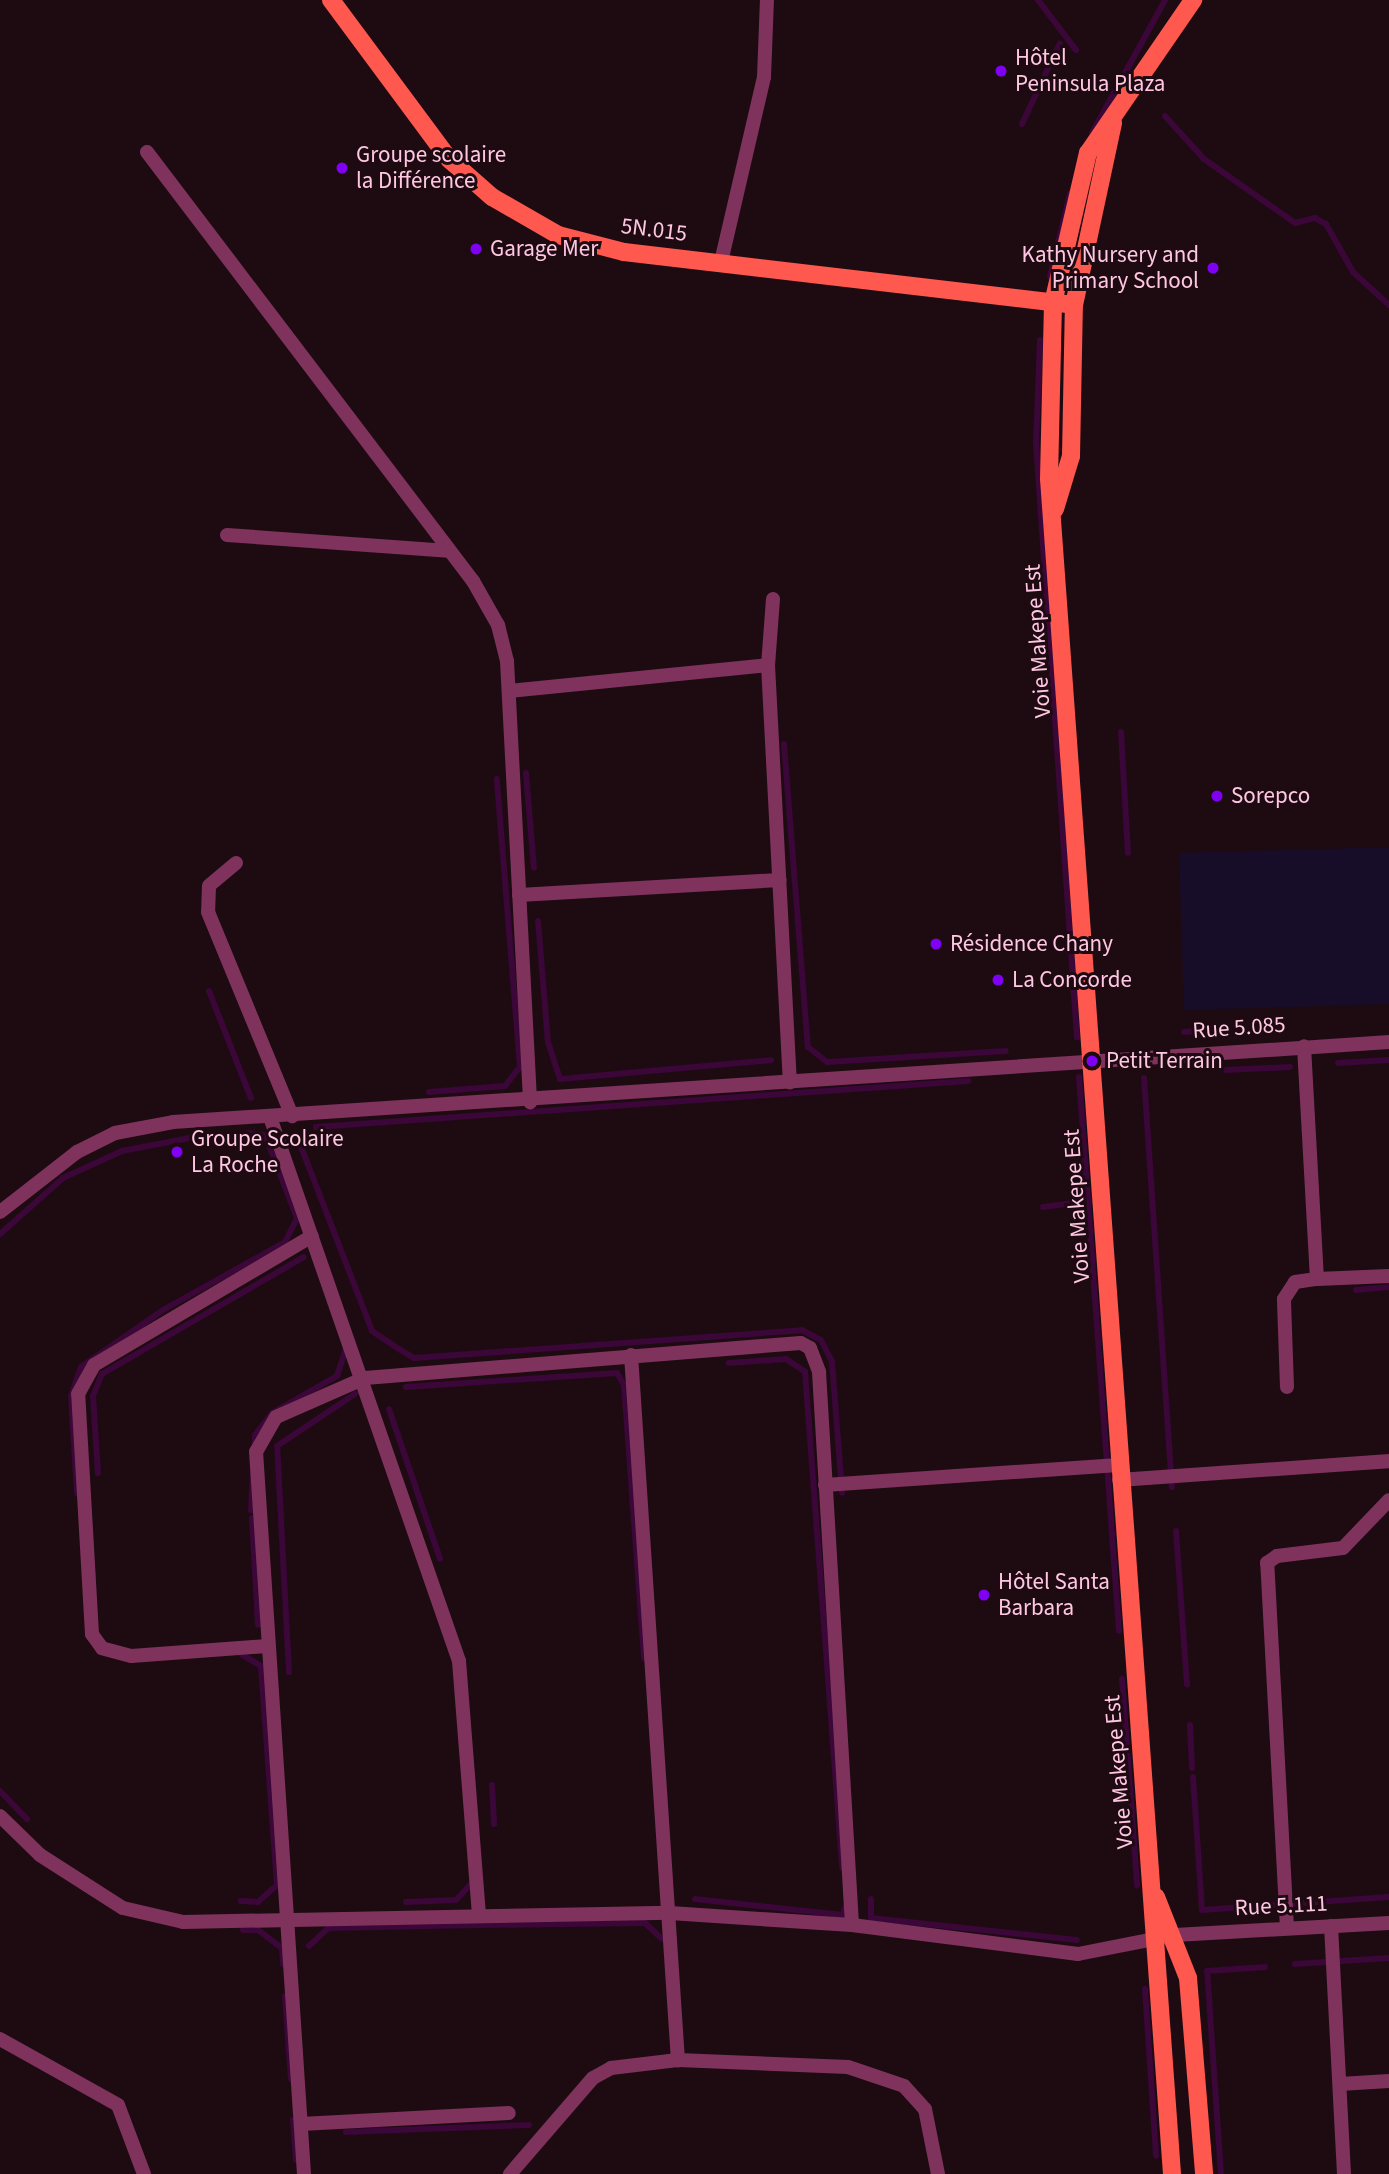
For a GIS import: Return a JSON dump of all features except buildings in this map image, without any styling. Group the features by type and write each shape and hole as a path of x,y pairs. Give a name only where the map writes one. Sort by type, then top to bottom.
{"main road":[{"name":"5N.015","path":"331,0 430,138 492,197 529,221 590,245 1074,305"},
{"name":"Voie Makepe Est","path":"1172,2174 1154,1938 1154,1894 1119,1472 1054,515 1049,479 1053,303 1088,153 1193,0"},
{"name":"Voie Makepe Est","path":"1054,515 1071,456 1074,305 1113,120"},
{"name":"Voie Makepe Est","path":"1154,1894 1175,1935 1188,1978 1204,2174"}],"street":[{"path":"721,262 764,78 766,0"},
{"path":"147,152 448,551 498,625 509,691 530,1102"},
{"path":"227,535 448,551"},
{"path":"773,599 768,666 790,1082"},
{"path":"509,691 768,666"},
{"path":"236,863 209,886 208,912 292,1116"},
{"path":"519,895 780,880"},
{"name":"Rue 5.085","path":"0,1212 22,1190 115,1133 270,1117 530,1102 1389,1042"},
{"path":"1304,1046 1317,1279"},
{"path":"270,1117 365,1378 463,1679 479,1914"},
{"path":"267,1646 131,1656 103,1648 92,1633 78,1394 94,1365 312,1237"},
{"path":"1287,1387 1284,1299 1295,1282 1389,1276"},
{"path":"304,2174 267,1646 258,1439 276,1417 365,1378 801,1343 810,1348 819,1372 852,1925"},
{"path":"631,1355 678,2060"},
{"path":"825,1485 1389,1461"},
{"path":"1287,1928 1267,1563 1277,1556 1343,1548 1389,1500"},
{"name":"Rue 5.111","path":"0,1816 40,1855 123,1908 183,1922 288,1922 479,1914 670,1913 852,1925 1078,1954 1175,1935 1389,1923"},
{"path":"1331,1926 1344,2174"},
{"path":"0,2039 118,2105 144,2174"},
{"path":"510,2174 593,2078 611,2067 678,2060 848,2067 904,2086 925,2109 938,2174"},
{"path":"1340,2084 1389,2081"},
{"path":"301,2124 509,2113"}],"shaded area":[{"path":"1389,847 1389,1004 1184,1010 1179,853"}],"waterway":[{"path":"1038,0 1076,50"},
{"path":"1092,133 1165,0"},
{"path":"1022,124 1060,43"},
{"path":"1165,116 1204,159 1295,223 1315,218 1326,224 1353,272 1389,305"},
{"path":"1050,277 1070,193"},
{"path":"1040,340 1036,443 1077,1038"},
{"path":"1121,732 1128,853"},
{"path":"784,744 808,1047 827,1062 1006,1051"},
{"path":"526,773 534,868"},
{"path":"429,1092 505,1086 520,1067 497,779"},
{"path":"538,921 548,1042 560,1079 771,1060"},
{"path":"209,991 251,1098"},
{"path":"1184,1032 1223,1029"},
{"path":"1338,1063 1389,1060"},
{"path":"1226,1070 1290,1067"},
{"path":"1079,1077 1119,1631"},
{"path":"1144,1078 1172,1487"},
{"path":"316,1127 968,1081"},
{"path":"77,1493 71,1396 81,1367 163,1310 285,1242 297,1218 265,1135 248,1133"},
{"path":"0,1234 63,1178 122,1151 195,1137"},
{"path":"300,1144 372,1331 394,1346 414,1358 802,1330 821,1340 832,1362 842,1493"},
{"path":"1043,1207 1089,1201"},
{"path":"98,1473 93,1396 102,1374 304,1257"},
{"path":"1356,1290 1389,1287"},
{"path":"251,1510 255,1435 272,1413 337,1376 346,1349"},
{"path":"729,1363 786,1359 805,1372 842,1868"},
{"path":"406,1387 617,1373 624,1385 644,1658"},
{"path":"289,1672 277,1446 355,1394"},
{"path":"389,1409 440,1559"},
{"path":"252,1518 258,1625"},
{"path":"1176,1531 1187,1685"},
{"path":"241,1654 261,1666 277,1885 258,1902 241,1901"},
{"path":"1122,1679 1137,1885"},
{"path":"1190,1725 1192,1768"},
{"path":"1193,1777 1202,1910 1389,1897"},
{"path":"492,1785 494,1824"},
{"path":"0,1791 27,1819"},
{"path":"406,1902 456,1900 473,1882"},
{"path":"695,1899 843,1915 845,1907"},
{"path":"871,1899 871,1918 1077,1940"},
{"path":"309,1946 328,1928 479,1925 645,1923 662,1939"},
{"path":"243,1930 258,1930 282,1948 283,1964"},
{"path":"1295,1964 1389,1958"},
{"path":"1221,2174 1207,1971 1265,1967"},
{"path":"1145,1989 1156,2156"},
{"path":"285,1996 291,2079"},
{"path":"293,2120 296,2160"},
{"path":"346,2132 529,2125"}],"place":[{"name":"Hôtel Peninsula Plaza","path":"1001,71"},
{"name":"Groupe scolaire la Différence","path":"342,168"},
{"name":"Garage Mer","path":"476,249"},
{"name":"Kathy Nursery and Primary School","path":"1213,268"},
{"name":"Sorepco","path":"1217,796"},
{"name":"Résidence Chany","path":"936,944"},
{"name":"La Concorde","path":"998,980"},
{"name":"Petit Terrain","path":"1092,1061"},
{"name":"Groupe Scolaire La Roche","path":"177,1152"},
{"name":"Hôtel Santa Barbara","path":"984,1595"}]}
